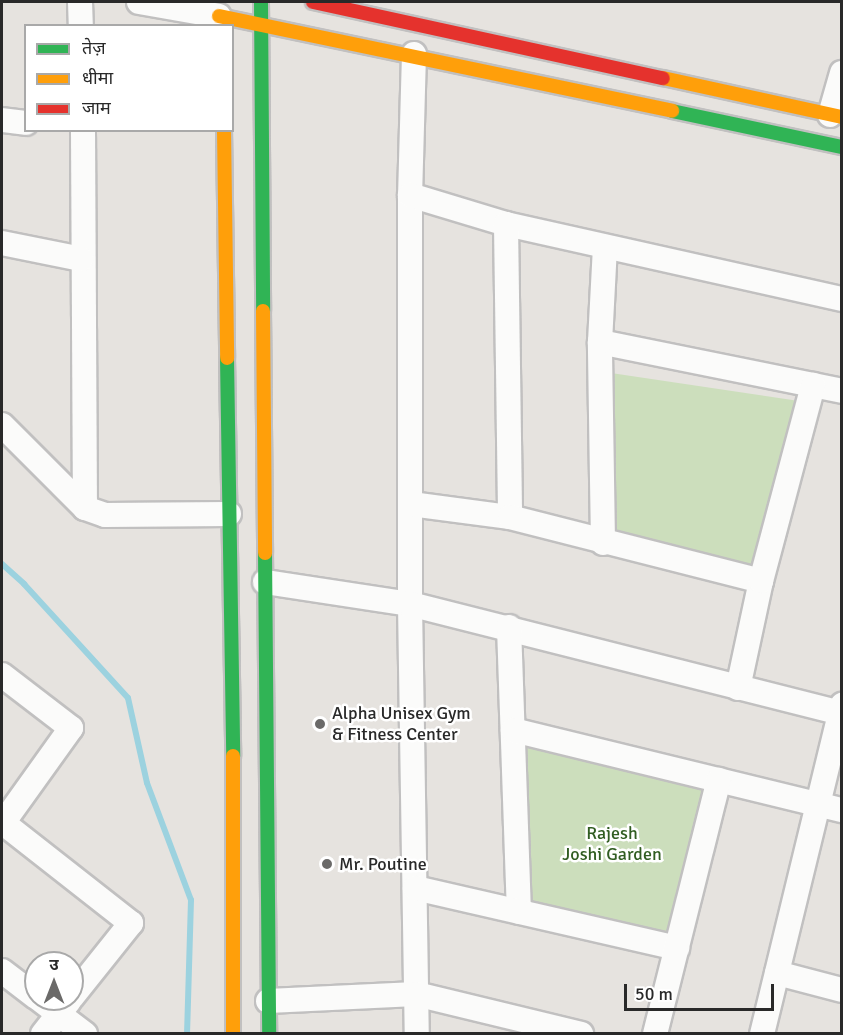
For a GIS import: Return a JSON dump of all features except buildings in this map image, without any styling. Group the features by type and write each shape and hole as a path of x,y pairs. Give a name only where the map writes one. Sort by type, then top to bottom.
{"main road":[{"path":"261,2 259,22 268,1034"},
{"path":"313,2 836,116"},
{"path":"220,14 842,147"},
{"path":"224,132 235,860 233,1034"}],"street":[{"path":"80,2 81,24"},
{"path":"139,2 220,14"},
{"path":"414,54 410,195 410,604 417,1034"},
{"path":"836,116 842,73"},
{"path":"2,120 24,123"},
{"path":"83,132 81,259 85,508"},
{"path":"410,195 506,224 842,299"},
{"path":"506,224 510,517"},
{"path":"2,243 81,259"},
{"path":"603,543 600,342 605,247"},
{"path":"600,342 842,391"},
{"path":"738,688 761,581 813,385"},
{"path":"2,425 85,508 105,515 229,514"},
{"path":"411,504 510,517 603,543 761,581"},
{"path":"265,582 410,604 508,627 738,688 841,710 762,1034"},
{"path":"508,627 519,912"},
{"path":"2,675 71,728 2,823 131,923 84,982"},
{"path":"513,730 842,810"},
{"path":"655,1034 719,780"},
{"path":"415,888 677,948"},
{"path":"2,971 24,988"},
{"path":"777,973 842,990"},
{"path":"268,1001 416,994 581,1034"},
{"path":"44,1034 62,1011"},
{"path":"71,1011 85,1034"}],"green space":[{"path":"611,373 799,401 758,572 610,540"},
{"name":"Rajesh Joshi Garden","path":"524,745 706,789 668,935 531,902"}],"waterway":[{"path":"2,564 24,584 128,698 147,783 191,900 187,1034"}],"traffic: fast":[{"path":"261,2 263,311"},
{"path":"672,111 842,147"},
{"path":"227,358 233,756"},
{"path":"265,553 269,1034"}],"traffic: slow":[{"path":"219,16 672,111"},
{"path":"663,78 842,117"},
{"path":"224,132 227,358"},
{"path":"263,311 265,553"},
{"path":"233,756 233,1034"}],"traffic: jam":[{"path":"313,2 663,78"}],"place":[{"name":"Alpha Unisex Gym & Fitness Center","path":"320,724"},
{"name":"Mr. Poutine","path":"327,864"}]}
